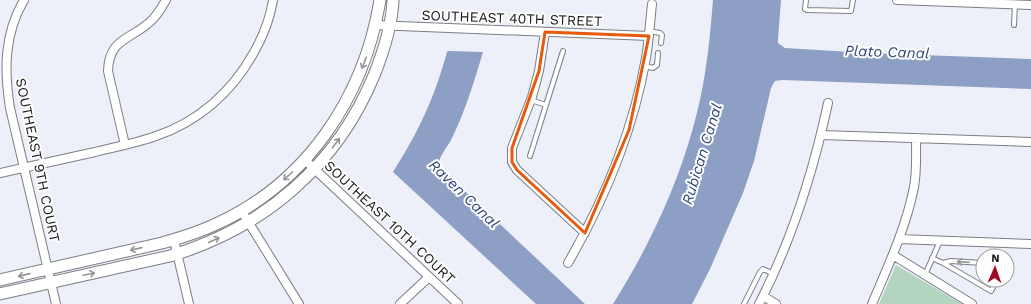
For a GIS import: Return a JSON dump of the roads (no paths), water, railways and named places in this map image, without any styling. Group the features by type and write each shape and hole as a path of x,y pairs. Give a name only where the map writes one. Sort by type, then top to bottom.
{"main road":[{"path":"0,280 174,240 214,225 269,192 305,160 329,130 348,99 366,58 380,0"},
{"path":"0,294 177,253 209,242 249,222 279,202 315,169 341,136 364,99 378,66 389,26 393,0"}],"street":[{"name":"SOUTHEAST 9TH COURT","path":"24,0 16,14 10,35 6,67 7,88 10,108 56,304"},
{"path":"125,145 108,71 109,59 113,49 152,20 161,10 166,0"},
{"path":"0,174 156,137 183,125 208,108 239,76 266,30 273,0"},
{"path":"896,0 1031,5"},
{"path":"568,263 610,183 620,157 637,101 645,66 652,4"},
{"name":"SOUTHEAST 40TH STREET","path":"375,25 546,32 649,33"},
{"path":"546,32 539,71 531,100 512,148 512,162 516,170 585,233"},
{"path":"759,304 792,232 804,196 821,135 828,103"},
{"path":"821,135 1031,142"},
{"path":"872,304 899,239 913,188 916,171 916,138"},
{"name":"SOUTHEAST 10TH COURT","path":"305,160 458,304"},
{"path":"241,210 299,304"},
{"path":"899,239 1031,244"},
{"path":"174,240 189,304"},
{"path":"893,255 972,304"},
{"path":"400,304 429,277"},
{"path":"763,296 776,304"}],"lane":[{"path":"806,0 805,8 807,10 851,12 853,0"},
{"path":"1014,25 1015,4"},
{"path":"649,33 660,33 662,35 661,43"},
{"path":"530,156 563,51"},
{"path":"645,66 653,68 657,65 658,53"},
{"path":"531,100 546,105"},
{"path":"925,275 940,241"},
{"path":"932,258 975,282"},
{"path":"943,263 951,261 975,262"},
{"path":"744,304 760,272 763,270 774,274"}],"water":[{"name":"Rubican Canal","path":"713,0 781,0 778,43 785,48 867,53 1031,59 1031,89 782,80 775,81 771,88 754,161 743,193 710,269 692,304 613,304 658,222 682,164 699,104 705,73"},
{"name":"Raven Canal","path":"448,51 483,52 465,108 451,140 439,160 439,167 585,304 536,304 393,172 411,143 425,114 437,85"}],"water label":[{"name":"Plato Canal","path":"887,52"}]}
